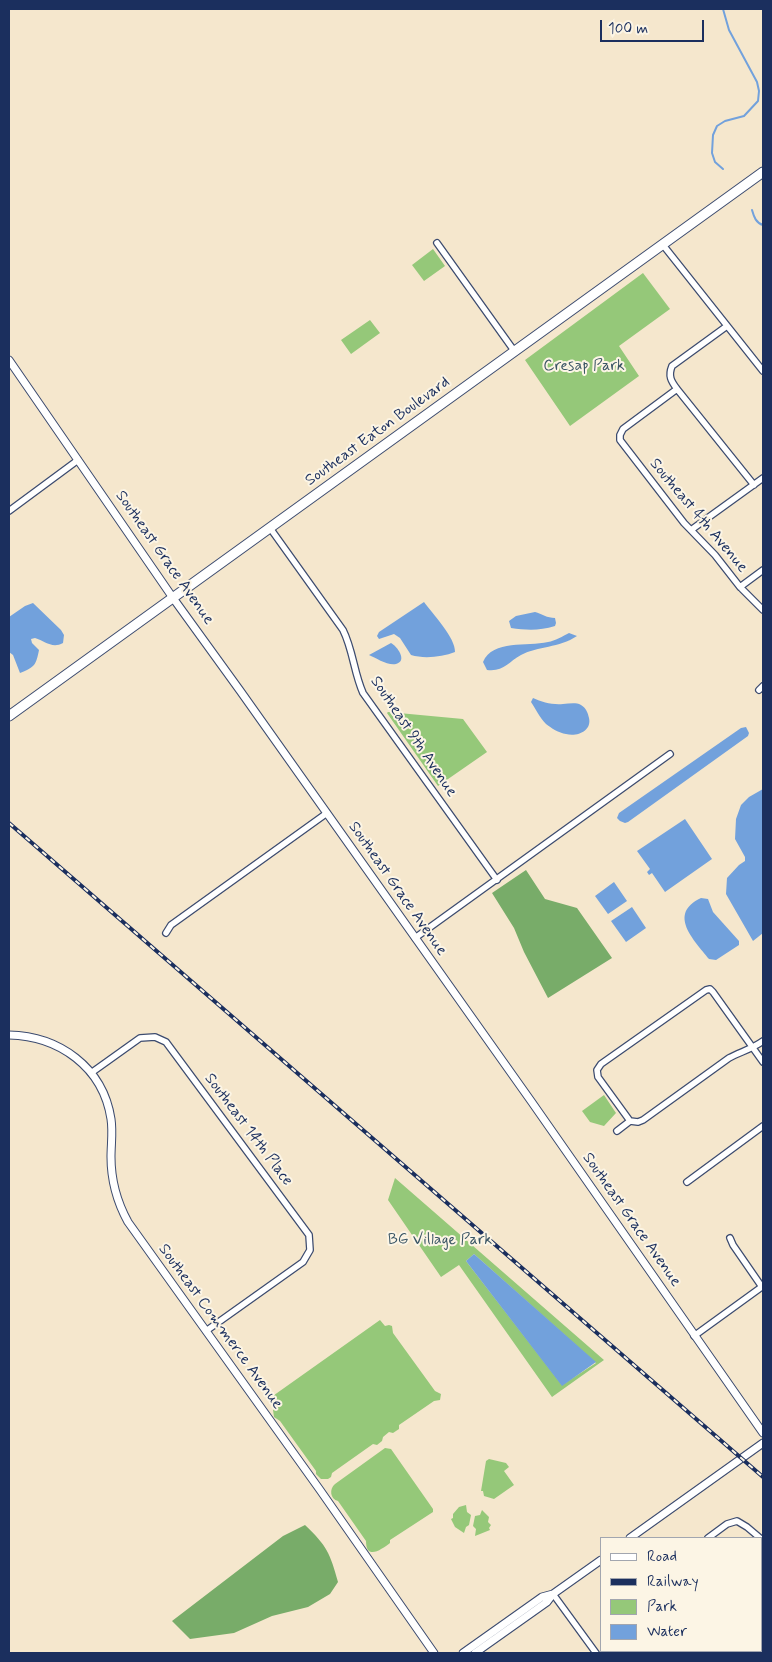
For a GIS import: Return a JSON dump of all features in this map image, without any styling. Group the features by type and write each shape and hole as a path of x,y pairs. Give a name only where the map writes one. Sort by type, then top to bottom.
{"main road":[{"name":"Southeast Eaton Boulevard","path":"9,716 763,172"}],"street":[{"path":"437,244 515,352"},
{"path":"663,244 763,371"},
{"path":"727,326 672,366 669,373 676,389 754,485"},
{"name":"Southeast Grace Avenue","path":"9,360 173,598 531,1101 763,1433"},
{"name":"Southeast 4th Avenue","path":"676,389 623,429 620,440 691,530 715,555 740,587 763,610"},
{"path":"9,511 78,460"},
{"path":"691,530 763,478"},
{"name":"Southeast 9th Avenue","path":"270,528 343,630 363,694 497,880"},
{"path":"740,587 763,570"},
{"path":"415,938 670,754"},
{"path":"166,933 171,925 327,813"},
{"path":"630,1121 598,1077 598,1070 601,1064 706,990 710,989 763,1062"},
{"name":"Southeast Commerce Avenue","path":"9,1035 34,1037 56,1045 77,1058 90,1073 104,1095 111,1118 112,1177 117,1198 134,1231 320,1490 434,1653"},
{"name":"Southeast 14th Place","path":"90,1073 137,1039 146,1036 163,1040 170,1046 310,1238 308,1255 303,1262 206,1331"},
{"path":"617,1130 630,1121 638,1122 643,1120 729,1058 744,1050 753,1048 763,1041"},
{"path":"687,1182 763,1126"},
{"path":"694,1336 763,1287 733,1246 730,1238"},
{"path":"631,1537 763,1443"},
{"path":"709,1537 727,1524 737,1522 747,1527 759,1537"},
{"path":"475,1653 547,1602 553,1594 600,1561"},
{"path":"462,1653 542,1597 553,1594"},
{"path":"553,1594 596,1653"},
{"path":"662,1653 668,1652"}],"green space":[{"path":"433,249 445,266 424,281 412,265"},
{"name":"Cresap Park","path":"643,273 670,309 619,346 639,376 570,426 525,360"},
{"path":"370,320 380,333 351,354 341,340"},
{"path":"388,712 463,719 487,752 438,786"},
{"path":"526,870 545,899 577,908 612,958 548,998 514,928 492,893"},
{"path":"604,1095 616,1113 604,1126 590,1122 582,1111"},
{"name":"BG Village Park","path":"395,1178 604,1360 552,1397 459,1265 441,1277 388,1200","holes":["474,1254 596,1363 562,1385 466,1261"]},
{"path":"380,1320 385,1326 392,1326 393,1333 435,1391 441,1394 440,1400 434,1401 399,1425 399,1429 393,1433 389,1432 377,1445 373,1444 332,1473 328,1479 321,1479 280,1421 274,1417 273,1410 275,1405 270,1398"},
{"path":"385,1448 391,1449 433,1509 433,1512 390,1540 390,1543 383,1548 371,1552 367,1547 366,1541 338,1501 333,1498 331,1491 335,1484"},
{"path":"489,1459 506,1463 509,1467 504,1471 514,1485 494,1499 484,1496 483,1491 481,1491 486,1461"},
{"path":"466,1505 467,1512 471,1515 469,1525 464,1533 455,1527 451,1519 459,1507"},
{"path":"482,1510 489,1517 490,1530 475,1536 476,1529 473,1526 475,1516 480,1515"},
{"path":"305,1525 327,1550 333,1564 338,1582 330,1594 308,1607 272,1616 234,1633 190,1639 172,1621 283,1536"}],"water":[{"path":"424,602 448,633 455,652 433,657 411,655 400,638 394,634 379,639 377,636 379,632"},
{"path":"33,603 61,630 64,635 63,643 52,645 35,638 31,639 32,643 39,650 37,659 32,667 20,673 13,655 9,652 9,617"},
{"path":"535,612 555,618 555,626 533,630 511,628 509,621 516,616"},
{"path":"569,633 577,636 563,643 528,652 498,669 487,670 483,662 494,650 502,647 551,641"},
{"path":"391,643 396,647 401,657 401,660 396,664 389,664 369,655"},
{"path":"533,698 551,704 574,703 581,705 589,718 586,730 579,734 570,735 555,730 541,719 531,702"},
{"path":"746,727 749,733 748,736 628,822 625,823 617,818 619,813 741,728"},
{"path":"763,789 763,933 753,941 726,894 727,878 745,861 745,857 735,839 736,819 741,805 749,797"},
{"path":"685,819 712,859 665,892 652,873 649,875 647,872 650,869 637,851"},
{"path":"614,882 627,901 608,914 595,896"},
{"path":"701,898 708,899 713,912 739,941 739,945 716,960 709,959 697,944 691,936 685,919 686,912 691,904"},
{"path":"632,907 646,928 626,942 611,921"},
{"path":"474,1254 596,1362 562,1386 466,1261"}],"waterway":[{"path":"723,9 729,30 757,82 759,91 758,101 744,116 725,121 717,126 713,135 712,153 715,162 723,169"},
{"path":"752,210 757,221 763,225"}],"railway":[{"path":"9,823 763,1477"}]}
